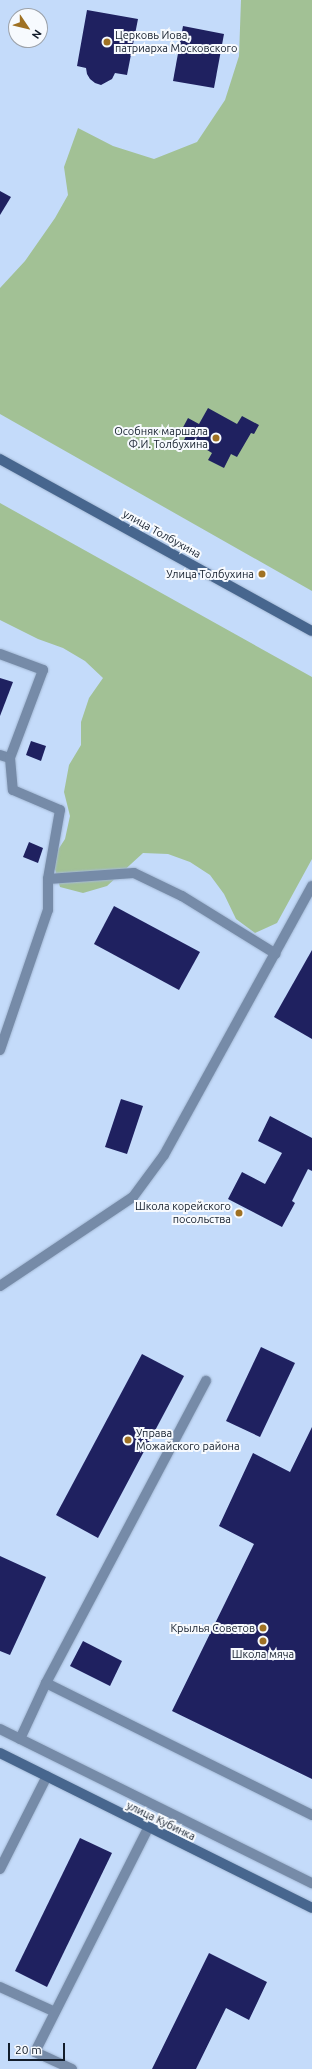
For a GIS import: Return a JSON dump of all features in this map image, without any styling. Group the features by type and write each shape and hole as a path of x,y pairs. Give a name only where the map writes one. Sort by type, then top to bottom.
{"main road":[{"name":"улица Толбухина","path":"0,459 312,631"},
{"name":"улица Кубинка","path":"0,1753 148,1828 312,1908"}],"street":[{"path":"0,654 43,670 10,758 13,790 60,810 48,879 48,910 0,1050"},
{"path":"0,755 10,758"},
{"path":"48,879 134,873 182,896 276,954"},
{"path":"0,1286 134,1197 164,1155 276,954 312,886"},
{"path":"20,1739 46,1683 206,1381"},
{"path":"46,1683 312,1815"},
{"path":"0,1729 312,1883"},
{"path":"0,1869 47,1776"},
{"path":"72,2069 35,2052 148,1828"},
{"path":"0,1987 55,2012"}],"green space":[{"path":"241,0 312,0 312,591 0,414 0,288 25,261 55,218 68,195 64,167 78,128 113,146 154,159 197,142 225,100 239,56"},
{"path":"0,503 312,677 312,859 277,923 255,933 236,919 224,894 210,875 190,862 168,854 143,853 107,886 83,893 60,887 52,859 65,839 70,816 64,792 69,765 81,745 81,722 89,698 103,678 85,661 63,648 38,639 0,620"}],"building":[{"name":"Церковь Иова, патриарха Московского","path":"87,10 138,19 127,75 115,73 112,79 101,85 90,79 86,68 77,66"},
{"path":"183,26 224,34 214,88 173,81"},
{"path":"0,191 11,197 0,215"},
{"name":"Особняк маршала Ф.И. Толбухина","path":"208,408 237,424 242,416 259,425 254,434 251,433 237,457 231,454 224,468 208,460 212,453 199,445 197,450 183,442 187,434 181,431 188,418 199,424"},
{"path":"0,678 13,682 0,716"},
{"path":"31,741 46,746 41,761 26,755"},
{"path":"29,842 43,848 38,863 23,857"},
{"path":"114,906 200,952 179,990 94,944"},
{"path":"312,950 312,1039 274,1017"},
{"path":"121,1099 143,1106 127,1154 105,1147"},
{"path":"270,1116 312,1138 312,1171 308,1169 292,1201 295,1203 282,1227 228,1199 242,1172 265,1184 282,1153 258,1141"},
{"path":"261,1347 295,1363 260,1437 226,1421"},
{"path":"142,1354 184,1376 98,1538 56,1515"},
{"name":"Крылья Советов","path":"312,1427 312,1779 172,1711 254,1544 219,1526 253,1453 290,1472"},
{"path":"0,1556 46,1577 10,1655 0,1651"},
{"path":"83,1641 122,1661 110,1686 70,1666"},
{"path":"80,1838 112,1853 47,1987 15,1971"},
{"path":"209,1953 267,1982 249,2020 226,2008 196,2069 152,2069"}],"place":[{"name":"Церковь Иова, патриарха Московского","path":"107,42"},
{"name":"Особняк маршала Ф.И. Толбухина","path":"216,438"},
{"name":"Улица Толбухина","path":"262,574"},
{"name":"Школа корейского посольства","path":"239,1213"},
{"name":"Управа Можайского района","path":"128,1440"},
{"name":"Крылья Советов","path":"263,1628"},
{"name":"Школа мяча","path":"263,1641"}]}
